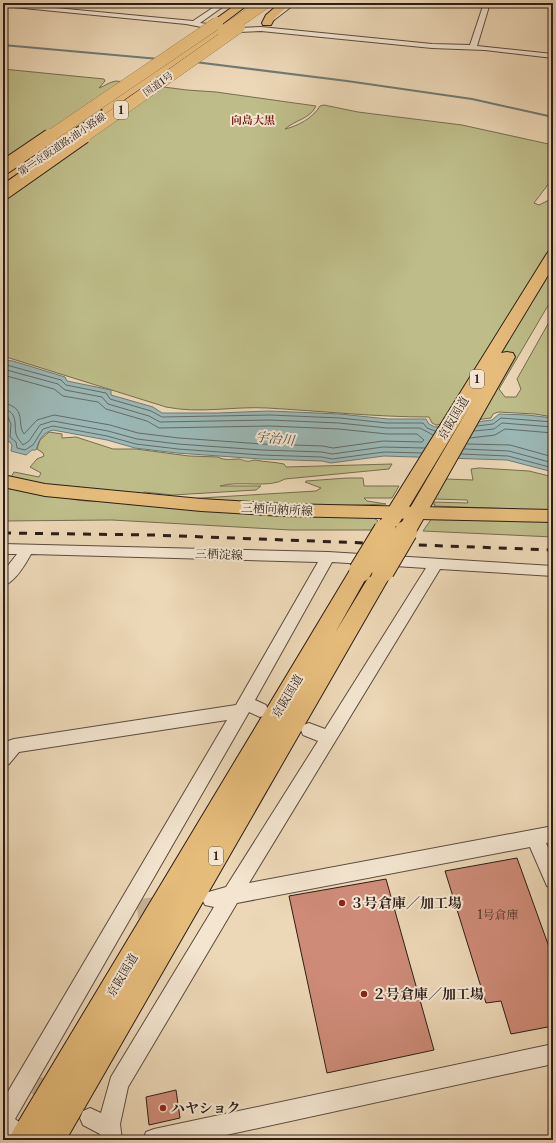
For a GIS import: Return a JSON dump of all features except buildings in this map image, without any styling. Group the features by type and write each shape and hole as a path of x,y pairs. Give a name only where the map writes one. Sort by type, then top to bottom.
{"highway":[{"path":"214,26 231,3"},
{"name":"国道1号","path":"3,168 214,26 245,3"},
{"name":"1","path":"214,26 257,3"},
{"name":"1","path":"214,26 265,3"},
{"name":"国道1号","path":"3,193 274,3"},
{"path":"264,26 270,17 286,3"},
{"name":"第二京阪道路;油小路線","path":"3,177 214,26"},
{"name":"第二京阪道路;油小路線","path":"3,184 214,26"},
{"name":"京阪国道","path":"15,1134 372,571 406,532 409,508 553,256"},
{"name":"京阪国道","path":"48,1140 372,571 385,530 409,508 553,279"}],"main road":[{"name":"三栖向納所線","path":"3,481 46,490 150,501 283,510 409,508 553,516"}],"street":[{"path":"3,4 214,26 225,3"},
{"path":"264,26 293,3"},
{"path":"473,47 487,3"},
{"path":"195,23 224,29 239,30 264,26 432,46 473,47 553,56"},
{"name":"三栖淀線","path":"3,549 328,557 553,571"},
{"path":"3,581 20,562 27,549"},
{"path":"15,1134 4,1118 31,1082 249,708 328,557"},
{"path":"103,1127 118,1084 231,896 436,564"},
{"path":"3,759 8,743 249,708"},
{"path":"309,730 328,738"},
{"path":"211,899 553,834"},
{"path":"535,838 553,880"},
{"path":"154,1140 553,1054"}],"shaded area":[{"path":"3,69 104,79 105,81 99,88 116,81 216,92 316,106 306,117 285,129 305,121 320,106 324,105 358,112 462,125 553,145 553,178 534,203 539,205 553,198 553,297 499,389 505,397 516,397 521,389 517,379 553,315 553,417 535,414 498,412 493,414 491,418 436,425 432,423 429,417 368,415 267,408 204,410 179,409 166,407 3,356"},
{"path":"49,432 62,434 62,438 76,437 113,449 136,449 189,456 218,457 247,461 255,460 284,464 286,467 392,464 389,469 285,479 278,482 262,484 228,484 220,486 261,486 256,490 173,495 144,492 141,498 72,490 11,477 14,472 39,477 41,473 30,467 37,459 44,456 43,453 37,449 40,440"},
{"path":"479,468 529,471 553,477 553,510 523,511 516,509 434,506 435,504 432,504 432,502 468,503 467,500 434,499 445,479 473,480 471,469"},
{"path":"363,478 364,486 399,486 392,498 364,498 367,501 386,504 310,505 184,499 316,491 321,488 305,482"},
{"path":"3,484 83,501 107,499 370,515 378,521 371,530 291,530 112,520 3,521"},
{"path":"432,518 553,520 553,537 423,531"}],"water":[{"name":"宇治川","path":"3,360 13,361 65,377 67,381 111,390 111,395 153,407 162,413 269,411 340,414 388,419 426,419 429,424 435,427 492,420 499,414 553,418 553,472 507,460 384,456 331,463 322,461 261,459 177,453 135,448 107,440 53,430 46,433 42,437 36,450 32,450 26,455 11,451 12,445 10,442 3,440 7,425 3,416"}],"waterway":[{"path":"3,45 159,59"},
{"path":"195,62 347,81 472,99 553,117"}],"tunnel":[{"path":"137,909 165,905"},
{"path":"36,1085 56,1097"}],"railway":[{"path":"3,533 152,535 553,550"}],"place":[{"name":"３号倉庫／加工場","path":"342,903"},
{"name":"２号倉庫／加工場","path":"364,994"},
{"name":"ハヤショク","path":"163,1108"}],"district":[{"name":"向島大黒","path":"253,120"}]}
